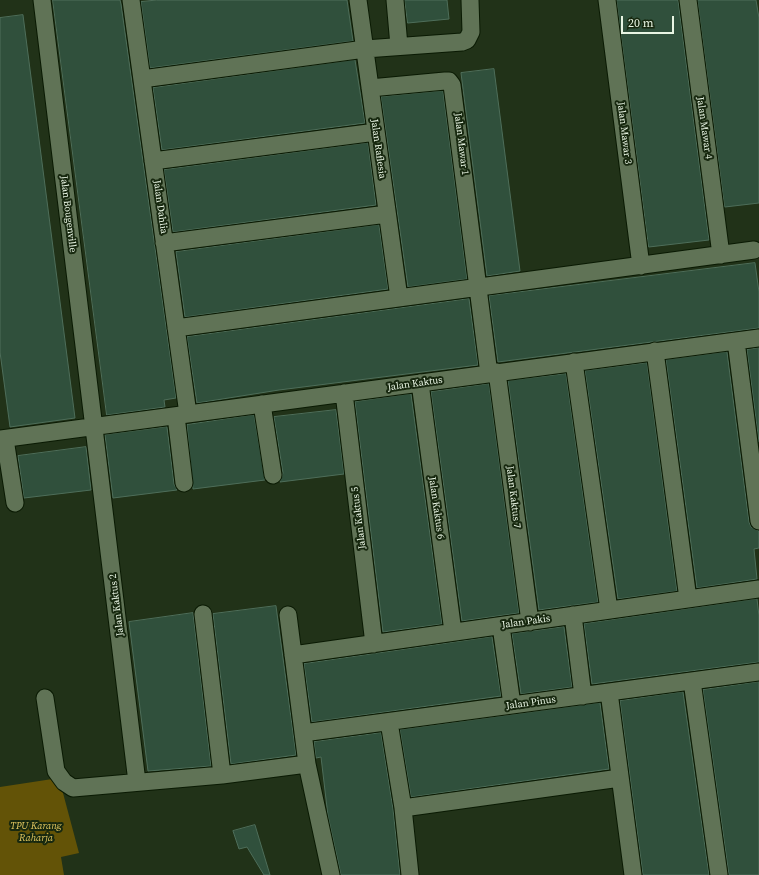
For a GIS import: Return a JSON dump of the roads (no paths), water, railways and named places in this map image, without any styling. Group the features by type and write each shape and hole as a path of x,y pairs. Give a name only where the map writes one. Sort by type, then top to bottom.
{"street":[{"name":"Jalan Bougenville","path":"42,0 94,428"},
{"name":"Jalan Dahlia","path":"131,0 176,328 182,415 184,483"},
{"name":"Jalan Raflesia","path":"358,0 399,298"},
{"path":"395,0 399,46"},
{"path":"142,79 365,49 462,42 467,40 471,32 470,0"},
{"name":"Jalan Mawar 3","path":"607,0 641,266"},
{"name":"Jalan Mawar 4","path":"688,0 721,255"},
{"name":"Jalan Mawar 1","path":"370,88 445,81 449,81 452,85 479,288"},
{"path":"153,161 376,132"},
{"path":"164,243 387,214"},
{"path":"176,328 754,250"},
{"name":"Jalan Kaktus 7","path":"479,288 530,622"},
{"name":"Jalan Kaktus","path":"3,439 759,338"},
{"path":"736,341 759,521"},
{"path":"655,351 688,599"},
{"path":"574,362 609,610"},
{"name":"Jalan Kaktus 6","path":"420,383 453,632"},
{"name":"Jalan Kaktus 5","path":"344,393 374,644"},
{"path":"262,404 273,474"},
{"name":"Jalan Kaktus 2","path":"94,428 137,782"},
{"path":"3,439 15,503"},
{"name":"Jalan Pakis","path":"293,655 759,589"},
{"path":"202,614 222,775"},
{"path":"288,615 307,764 331,875"},
{"path":"573,615 583,696"},
{"path":"501,626 512,706"},
{"name":"Jalan Pinus","path":"303,733 759,672"},
{"path":"692,681 719,875"},
{"path":"609,692 633,875"},
{"path":"45,698 56,771 64,782 73,788 222,775 307,764"},
{"path":"389,722 403,808 410,875"},
{"path":"403,808 620,778"}],"park label":[{"name":"TPU Karang Raharja","path":"36,832"}]}
